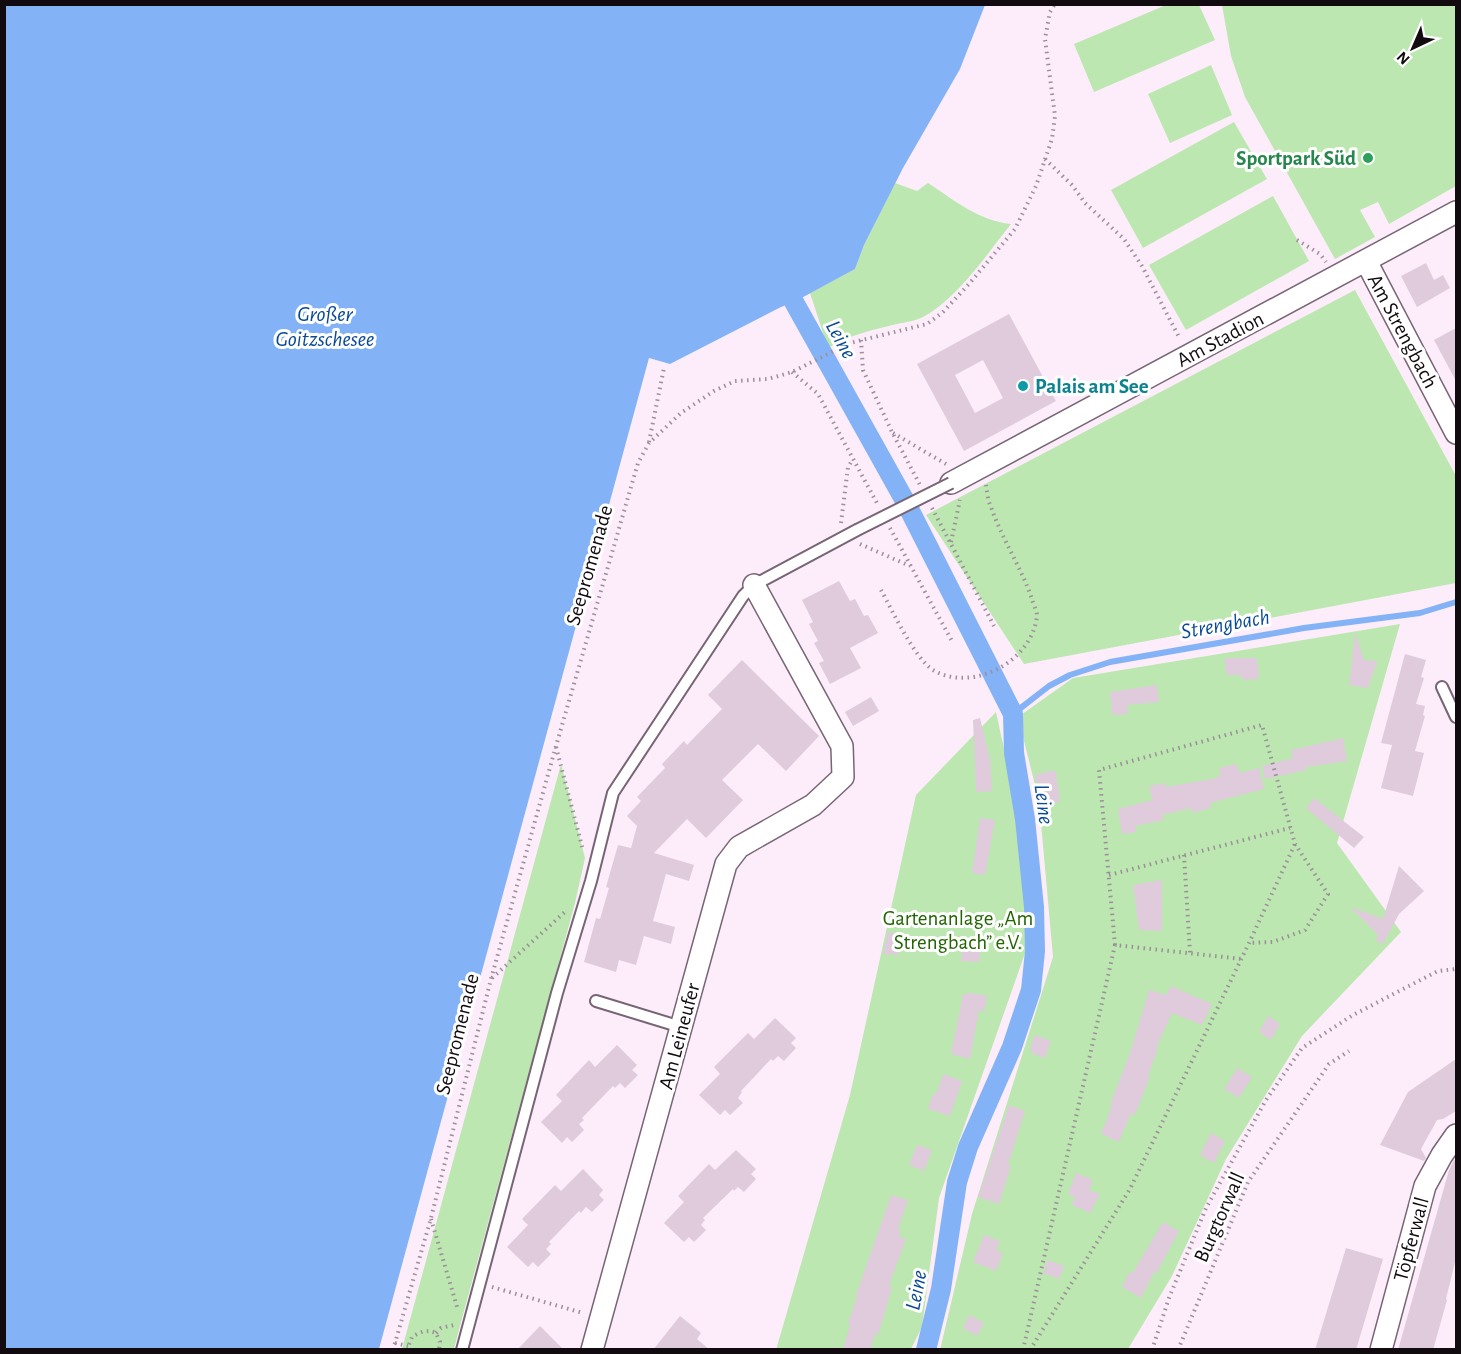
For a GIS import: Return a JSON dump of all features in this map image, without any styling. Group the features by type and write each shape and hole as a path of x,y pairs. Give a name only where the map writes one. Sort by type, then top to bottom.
{"street":[{"name":"Am Stadion","path":"951,483 1456,212"},
{"name":"Am Strengbach","path":"1366,261 1456,433"},
{"name":"Am Leineufer","path":"592,1350 726,864 739,847 813,805 843,777 842,746 754,585"},
{"name":"Töpferwall","path":"1381,1350 1425,1186 1456,1135"}],"lane":[{"path":"462,1350 465,1324 557,993 591,881 613,793 743,596 754,585 951,483"},
{"path":"1442,687 1456,717"},
{"path":"596,1001 681,1027"}],"path":[{"name":"Seepromenade","path":"393,1350 431,1218 491,979 638,463 649,443 681,413 714,390 735,381 768,379 792,372 850,343 927,324 943,312 969,285 1015,229 1036,186 1052,139 1054,116 1045,39 1050,12 1055,4"},
{"path":"1045,159 1124,239 1142,266 1188,356"},
{"path":"1298,240 1320,254 1336,278"},
{"path":"649,443 664,368"},
{"path":"881,590 921,660 933,670 958,678 972,678 1013,661 1027,645 1037,615 1026,581 990,506 982,467"},
{"path":"1023,1350 1115,945 1099,770 1262,725 1295,844 1328,894 1305,930 1273,942 1249,944"},
{"path":"556,746 591,881"},
{"path":"1108,874 1290,828"},
{"path":"1030,1350 1130,1189 1242,959 1295,844"},
{"path":"1184,855 1190,953"},
{"path":"491,979 586,892"},
{"path":"1115,945 1242,959"},
{"path":"1152,1350 1169,1298 1206,1208 1266,1100 1302,1048 1353,1015 1438,971 1456,969"},
{"name":"Burgtorwall","path":"1178,1350 1248,1182 1329,1064 1349,1051"},
{"path":"431,1218 465,1324 441,1328 436,1333"},
{"path":"489,1286 601,1319"},
{"path":"395,1343 408,1348 412,1337 431,1330 436,1333 440,1342 439,1350"}],"green space":[{"path":"1166,5 1199,5 1215,40 1094,92 1074,44"},
{"name":"Sportpark Süd","path":"1222,5 1456,5 1456,186 1389,224 1378,202 1360,210 1375,237 1335,259 1245,97 1231,56"},
{"path":"1211,65 1232,115 1170,143 1148,94"},
{"path":"1234,122 1267,179 1143,248 1111,190"},
{"path":"895,183 917,191 928,183 957,203 988,219 1011,224 971,275 936,309 917,320 861,333 828,348 810,293 855,269 864,245"},
{"path":"1273,196 1309,261 1186,330 1149,265"},
{"path":"1355,290 1456,476 1456,583 1024,664 926,515"},
{"path":"1400,624 1337,843 1401,932 1302,1036 1226,1159 1172,1276 1128,1349 940,1350 972,1214 1053,957 1039,801 1018,717 1073,678"},
{"name":"Gartenanlage „Am Strengbach” e.V.","path":"996,712 1015,799 1030,939 939,1198 922,1327 911,1349 776,1350 850,1095 916,795"},
{"path":"561,764 585,858 575,903 454,1349 402,1349"}],"water":[{"name":"Großer Goitzschesee","path":"5,4 985,5 960,69 903,168 864,245 855,269 670,364 649,358 379,1349 5,1349"}],"building":[{"path":"1426,263 1434,280 1443,275 1450,288 1417,307 1401,276"},
{"name":"Palais am See","path":"1009,314 1056,401 964,451 917,364","holes":["983,360 1003,398 975,413 955,375"]},
{"path":"1456,328 1456,381 1434,340"},
{"path":"839,581 850,601 855,599 864,616 868,615 878,633 850,648 861,668 830,684 819,663 824,661 814,643 818,641 809,624 813,622 802,600"},
{"path":"1355,633 1364,660 1377,661 1368,688 1349,685"},
{"path":"1405,654 1426,660 1421,677 1424,678 1416,704 1425,706 1423,715 1425,716 1415,751 1424,753 1413,796 1381,788 1392,745 1381,743"},
{"path":"1225,658 1257,658 1259,679 1242,680 1241,675 1226,675"},
{"path":"742,660 819,736 786,771 758,744 722,780 743,800 706,838 687,819 654,853 694,865 689,881 666,874 653,921 675,927 671,944 644,936 636,965 619,960 616,972 584,962 596,918 600,919 618,845 631,848 637,826 627,816 641,801 637,797 665,768 662,764 684,741 687,745 722,709 708,695"},
{"path":"1157,685 1159,702 1127,705 1128,714 1112,715 1110,692"},
{"path":"871,697 879,711 853,726 845,712"},
{"path":"980,718 990,760 992,791 976,792 973,720"},
{"path":"1343,738 1347,761 1306,767 1306,770 1265,779 1262,766 1293,758 1291,750"},
{"path":"1237,764 1239,773 1259,768 1264,789 1210,803 1211,808 1192,813 1191,808 1162,815 1164,820 1135,826 1136,832 1122,834 1118,809 1152,800 1149,786 1165,783 1166,787 1217,778 1221,775 1219,768"},
{"path":"1053,770 1056,773 1060,802 1043,806 1035,775"},
{"path":"1314,798 1364,837 1354,848 1306,808"},
{"path":"980,818 995,820 985,875 972,873"},
{"path":"1399,866 1424,891 1399,914 1383,944 1376,941 1378,935 1350,907 1383,919"},
{"path":"1162,880 1162,931 1139,930 1133,885"},
{"path":"888,932 903,936 898,955 883,954"},
{"path":"963,944 981,946 979,962 961,961"},
{"path":"1171,986 1212,1004 1202,1025 1172,1013 1156,1048 1158,1049 1148,1075 1150,1076 1135,1115 1131,1113 1119,1142 1101,1134 1112,1106 1110,1105 1130,1053 1149,990 1166,995"},
{"path":"963,994 987,996 985,1011 979,1010 970,1059 951,1054"},
{"path":"1268,1016 1280,1024 1271,1040 1259,1032"},
{"path":"775,1018 796,1038 791,1043 796,1048 784,1061 778,1056 773,1061 771,1059 741,1091 738,1098 743,1103 730,1115 725,1110 720,1115 699,1095 720,1074 714,1067 748,1033 754,1039"},
{"path":"1035,1035 1051,1041 1045,1058 1031,1053 1030,1048"},
{"path":"617,1045 637,1065 632,1070 638,1075 625,1088 620,1083 615,1088 613,1086 582,1118 584,1120 579,1124 584,1130 572,1142 567,1137 562,1143 541,1122 562,1101 556,1095 589,1060 595,1067"},
{"path":"1456,1059 1456,1111 1437,1120 1421,1149 1426,1158 1424,1161 1380,1145 1408,1092"},
{"path":"1237,1068 1252,1077 1239,1098 1224,1089"},
{"path":"943,1074 962,1081 950,1116 928,1109 933,1093 936,1095"},
{"path":"1009,1105 1025,1111 1008,1165 1011,1166 999,1204 978,1197"},
{"path":"1211,1133 1225,1141 1214,1163 1200,1155"},
{"path":"917,1145 932,1150 924,1171 909,1165"},
{"path":"736,1150 756,1169 751,1174 756,1179 744,1192 738,1187 734,1191 733,1189 703,1218 705,1220 701,1225 706,1230 694,1242 689,1237 684,1242 664,1223 684,1202 678,1196 709,1164 715,1170"},
{"path":"1456,1160 1456,1258 1433,1350 1398,1350 1449,1170"},
{"path":"583,1169 603,1190 599,1195 604,1200 592,1212 586,1207 581,1213 579,1211 549,1242 551,1244 546,1249 551,1254 538,1267 533,1262 528,1267 507,1247 528,1225 522,1219 555,1185 561,1191"},
{"path":"1076,1173 1093,1180 1089,1190 1100,1194 1090,1213 1072,1205 1075,1197 1068,1194"},
{"path":"891,1195 908,1200 898,1229 901,1231 899,1237 906,1239 889,1285 892,1287 878,1335 875,1334 870,1350 843,1350 856,1295"},
{"path":"1163,1222 1179,1231 1141,1298 1122,1287 1129,1272 1132,1274"},
{"path":"984,1235 1000,1241 996,1250 1003,1253 996,1271 973,1262"},
{"path":"1346,1248 1383,1259 1356,1350 1315,1350"},
{"path":"1048,1260 1064,1266 1059,1279 1043,1273"},
{"path":"969,1315 984,1323 977,1336 963,1328"},
{"path":"680,1316 701,1333 697,1339 710,1350 653,1350"},
{"path":"540,1326 564,1350 517,1350"}],"waterway":[{"name":"Leine","path":"794,302 905,501 1013,714 1014,753 1025,819 1034,907 1035,951 1031,990 1012,1047 968,1147 957,1182 941,1289 926,1350"},
{"name":"Strengbach","path":"1013,714 1049,686 1070,675 1110,662 1304,628 1420,613 1456,602"}],"place":[{"name":"Sportpark Süd","path":"1368,158"},
{"name":"Palais am See","path":"1023,386"}]}
